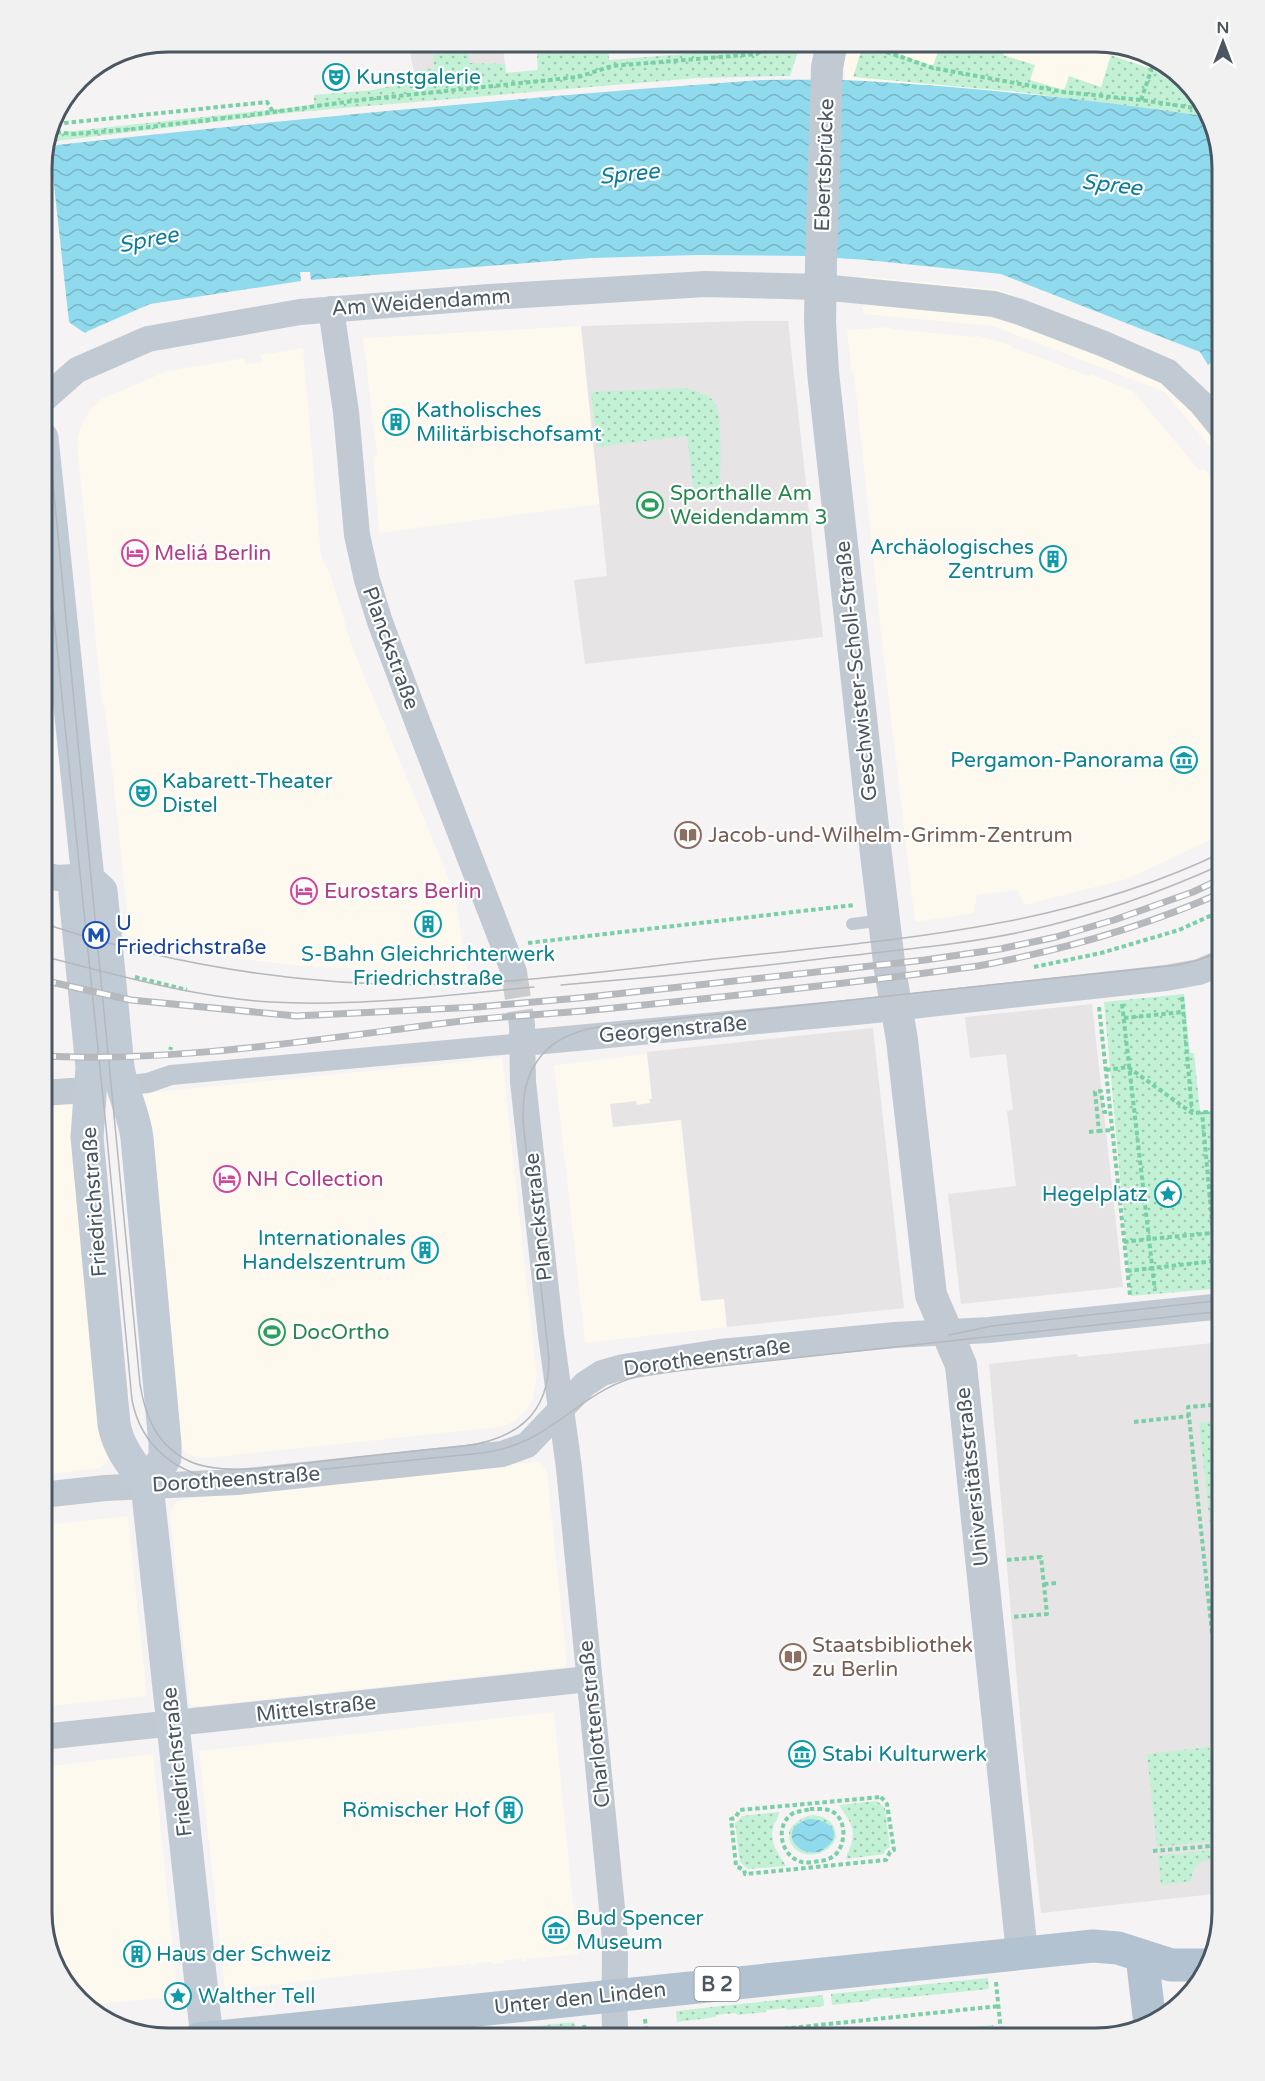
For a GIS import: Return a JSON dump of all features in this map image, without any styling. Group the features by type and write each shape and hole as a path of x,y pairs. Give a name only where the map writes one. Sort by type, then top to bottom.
{"main road":[{"name":"Friedrichstraße","path":"53,541 88,877 101,891 106,1089 87,1137 114,1424 122,1450 147,1485 203,2028"},
{"name":"Friedrichstraße","path":"106,1089 134,1116 136,1132 165,1444 165,1458 147,1485"},
{"name":"Unter den Linden","path":"300,2028 1100,1946 1118,1948 1171,1965 1200,1965"},
{"path":"1142,1956 1150,2016"}],"street":[{"name":"Ebertsbrücke","path":"821,275 830,55"},
{"name":"Am Weidendamm","path":"53,391 77,370 148,339 272,316 331,309 821,275 994,304 1020,312 1104,344 1168,372 1212,417"},
{"name":"Geschwister-Scholl-Straße","path":"821,275 820,322 823,372 884,920 896,1007"},
{"name":"Planckstraße","path":"331,309 346,412 357,536 367,580 380,622 514,972"},
{"path":"53,877 88,877"},
{"name":"Georgenstraße","path":"52,1092 106,1089 148,1083 171,1075 522,1034 896,1007 1166,978 1199,972 1212,967"},
{"name":"Universitätsstraße","path":"896,1007 902,1040 931,1295 962,1372 1022,1953"},
{"name":"Planckstraße","path":"522,1034 523,1082 561,1409"},
{"name":"Dorotheenstraße","path":"52,1494 147,1485 237,1482 502,1454 527,1445 593,1378 623,1367 720,1352 895,1335 989,1330 1212,1307"},
{"name":"Charlottenstraße","path":"561,1409 569,1468 616,1952 616,2028"},
{"name":"Mittelstraße","path":"52,1736 589,1679"}],"lane":[{"path":"852,924 884,920"}],"path":[{"path":"58,131 73,134 104,131 360,100 578,77 612,66 758,53"},
{"path":"890,53 933,68 1064,92 1196,108"},
{"path":"1141,100 1152,67"},
{"path":"61,125 267,102 273,112"},
{"path":"527,943 850,906"},
{"path":"1030,968 1101,953 1179,930 1212,915"},
{"path":"134,976 187,990"},
{"path":"1181,992 1192,1113"},
{"path":"1122,998 1152,1268 1145,1314"},
{"path":"1098,1000 1127,1271 1145,1314"},
{"path":"1124,1018 1183,1012"},
{"path":"1106,1070 1128,1067 1192,1113 1212,1112"},
{"path":"1099,1131 1095,1092 1101,1091 1104,1112 1110,1112"},
{"path":"1202,1112 1212,1222"},
{"path":"1089,1132 1112,1130"},
{"path":"1124,1242 1212,1233"},
{"path":"1127,1271 1212,1260"},
{"path":"1212,1405 1188,1407 1212,1633"},
{"path":"1134,1422 1189,1416"},
{"path":"1004,1560 1041,1557 1047,1614 1009,1618"},
{"path":"1044,1584 1058,1583"},
{"path":"881,1797 887,1804 894,1850 890,1852 886,1860 814,1864 745,1874 744,1870 736,1866 731,1819 735,1818 740,1810 824,1801 881,1797"},
{"path":"824,1801 825,1809"},
{"path":"793,1805 794,1813"},
{"path":"810,1809 825,1809 833,1812 840,1819 844,1834 839,1851 833,1857 814,1864 795,1859 783,1845 781,1834 787,1819 794,1813 810,1809"},
{"path":"1154,1851 1212,1846"},
{"path":"814,1864 814,1874"},
{"path":"995,1977 1001,2028"},
{"path":"791,2028 999,2006"},
{"path":"644,2014 646,2028"},
{"path":"583,2021 584,2028"}],"shaded area":[{"path":"410,53 450,53 433,56 435,68 414,72"},
{"path":"468,53 504,53 505,64 470,64"},
{"path":"841,53 1104,53 1134,59 1161,72 1184,92 1200,115 1120,103 845,81 845,68 837,68"},
{"path":"864,276 999,290 1184,368 1212,400 1212,450 1165,392 993,326 863,314"},
{"path":"788,321 823,637 585,664 574,580 607,576 581,326"},
{"path":"581,326 600,504 379,533 373,456 377,455 363,338"},
{"path":"890,327 891,329 974,337 975,335 1011,345 1011,347 1133,391 1200,471 1204,469 1212,478 1212,839 1127,879 1024,905 1018,890 977,895 974,913 915,922 882,643 854,374 852,374 847,330"},
{"path":"303,348 321,556 332,579 353,649 446,871 456,902 467,972 303,966 175,950 125,935 127,913 110,749 104,705 102,705 77,442 82,423 90,410 102,399 167,371 245,358 245,364 262,362 261,355"},
{"path":"1092,1004 1123,1287 961,1304 948,1194 1016,1186 1007,1111 1013,1109 1006,1054 970,1058 965,1017"},
{"path":"873,1028 904,1308 727,1327 724,1299 701,1301 681,1120 613,1127 610,1104 636,1101 637,1105 650,1103 649,1099 652,1099 647,1052"},
{"path":"647,1054 652,1099 650,1104 636,1105 636,1101 613,1127 681,1120 700,1301 724,1299 727,1327 585,1343 554,1065"},
{"path":"502,1058 537,1377 533,1399 526,1411 504,1426 206,1458 194,1457 178,1446 133,1094"},
{"path":"74,1097 110,1454 108,1461 100,1468 52,1474 52,1099"},
{"path":"1212,1343 1212,1894 1041,1913 1023,1749 989,1364 1077,1354 1078,1357"},
{"path":"535,1462 542,1464 547,1472 567,1663 565,1667 203,1706 190,1704 170,1516 177,1502 185,1499"},
{"path":"128,1516 147,1696 52,1706 52,1524"},
{"path":"554,1712 578,1954 526,1959 526,1961 522,1959 504,1960 504,1963 492,1964 491,1962 474,1966 470,1964 355,1975 225,1991 199,1751"},
{"path":"153,1754 178,1996 97,2004 81,1989 64,1964 55,1935 52,1912 52,1766"}],"green space":[{"path":"468,53 470,63 505,64 506,73 538,70 537,54 608,53 609,60 697,53 797,53 790,76 697,78 297,112 56,141 58,133 314,105 314,95 373,90 401,84 399,74 434,68 433,55"},
{"path":"861,53 896,53 933,66 937,53 1004,53 1003,55 1035,65 1030,80 1064,90 1069,76 1101,87 1111,55 1162,73 1163,77 1173,81 1184,92 1200,116 1018,92 853,77"},
{"path":"686,388 709,397 718,410 721,459 720,492 694,494 687,436 597,447 591,392"},
{"name":"Hegelplatz","path":"1184,994 1190,1053 1194,1053 1200,1111 1212,1111 1212,1289 1131,1296 1104,1002"},
{"path":"1212,1421 1212,1545 1199,1423"},
{"path":"1209,1747 1210,1753 1212,1753 1212,1841 1157,1847 1147,1754"},
{"path":"877,1801 885,1808 890,1847 885,1850 884,1854 846,1859 853,1833 839,1805"},
{"path":"779,1812 772,1837 786,1866 748,1869 740,1862 735,1823 742,1816"},
{"path":"809,1816 827,1819 835,1828 836,1833 831,1846 816,1854 800,1852 790,1841 791,1828 799,1820","holes":["802,1820 831,1827 833,1836 825,1849 813,1852 794,1828"]},
{"path":"1212,1850 1212,1860 1206,1860 1197,1865 1191,1881 1161,1885 1158,1856"},
{"path":"988,1978 989,1989 870,1999 870,2001 832,2005 831,1994"},
{"path":"823,1995 824,2006 716,2015 716,2017 677,2022 676,2011"},
{"path":"574,2022 575,2028 517,2028"},
{"path":"993,2025 993,2028 965,2028"}],"water":[{"name":"Spree","path":"761,80 853,80 1039,95 1200,115 1212,153 1212,362 1208,365 1200,352 1001,274 805,256 697,255 591,258 311,280 310,272 300,272 301,281 150,304 88,331 53,360 53,161 57,145 408,109"},
{"path":"808,1819 826,1823 833,1830 833,1840 819,1851 802,1850 792,1838 792,1831 797,1824"}],"pier":[{"path":"53,175 69,322 89,334 53,363"}],"tunnel":[{"path":"514,972 522,1025"}],"tram line":[{"path":"53,482 140,1384 145,1407 154,1429 169,1447 189,1461 221,1469 260,1468 464,1446 483,1443 499,1437 526,1421 536,1409 543,1395 549,1359 523,1111 529,1076 547,1049 561,1039 598,1027 1178,965 1212,955"},
{"path":"53,606 132,1400 137,1417 153,1445 178,1466 209,1477 226,1479 488,1452 507,1448 531,1438 599,1393 614,1385 648,1374 1212,1312"},
{"path":"53,926 148,953 202,964 312,980 422,985 512,981 874,942 993,924 1052,912 1110,896 1167,876 1212,857"},
{"path":"561,985 761,966 980,940 1055,924 1104,910 1212,869"},
{"path":"53,959 184,990 270,1002 370,1002 534,987"},
{"path":"949,1335 992,1326 1212,1301"}],"railway":[{"path":"53,982 131,1000 296,1016 477,1007 925,960 1000,949 1056,937 1114,920 1212,883"},
{"path":"52,1056 149,1056 257,1047 470,1020 731,996 978,966 1041,953 1103,936 1212,897"}],"place":[{"name":"Kunstgalerie","path":"336,77"},
{"name":"Katholisches Militärbischofsamt","path":"396,422"},
{"name":"Sporthalle Am Weidendamm 3","path":"650,505"},
{"name":"Meliá Berlin","path":"135,553"},
{"name":"Archäologisches Zentrum","path":"1053,559"},
{"name":"Pergamon-Panorama","path":"1184,760"},
{"name":"Kabarett-Theater Distel","path":"143,793"},
{"name":"Jacob-und-Wilhelm-Grimm-Zentrum","path":"688,835"},
{"name":"Eurostars Berlin","path":"304,891"},
{"name":"S-Bahn Gleichrichterwerk Friedrichstraße","path":"428,924"},
{"name":"U Friedrichstraße","path":"96,935"},
{"name":"NH Collection","path":"227,1179"},
{"name":"Hegelplatz","path":"1168,1194"},
{"name":"Internationales Handelszentrum","path":"425,1250"},
{"name":"DocOrtho","path":"272,1332"},
{"name":"Staatsbibliothek zu Berlin","path":"793,1657"},
{"name":"Stabi Kulturwerk","path":"802,1754"},
{"name":"Römischer Hof","path":"509,1810"},
{"name":"Bud Spencer Museum","path":"556,1930"},
{"name":"Haus der Schweiz","path":"137,1954"},
{"name":"Walther Tell","path":"178,1996"}]}
